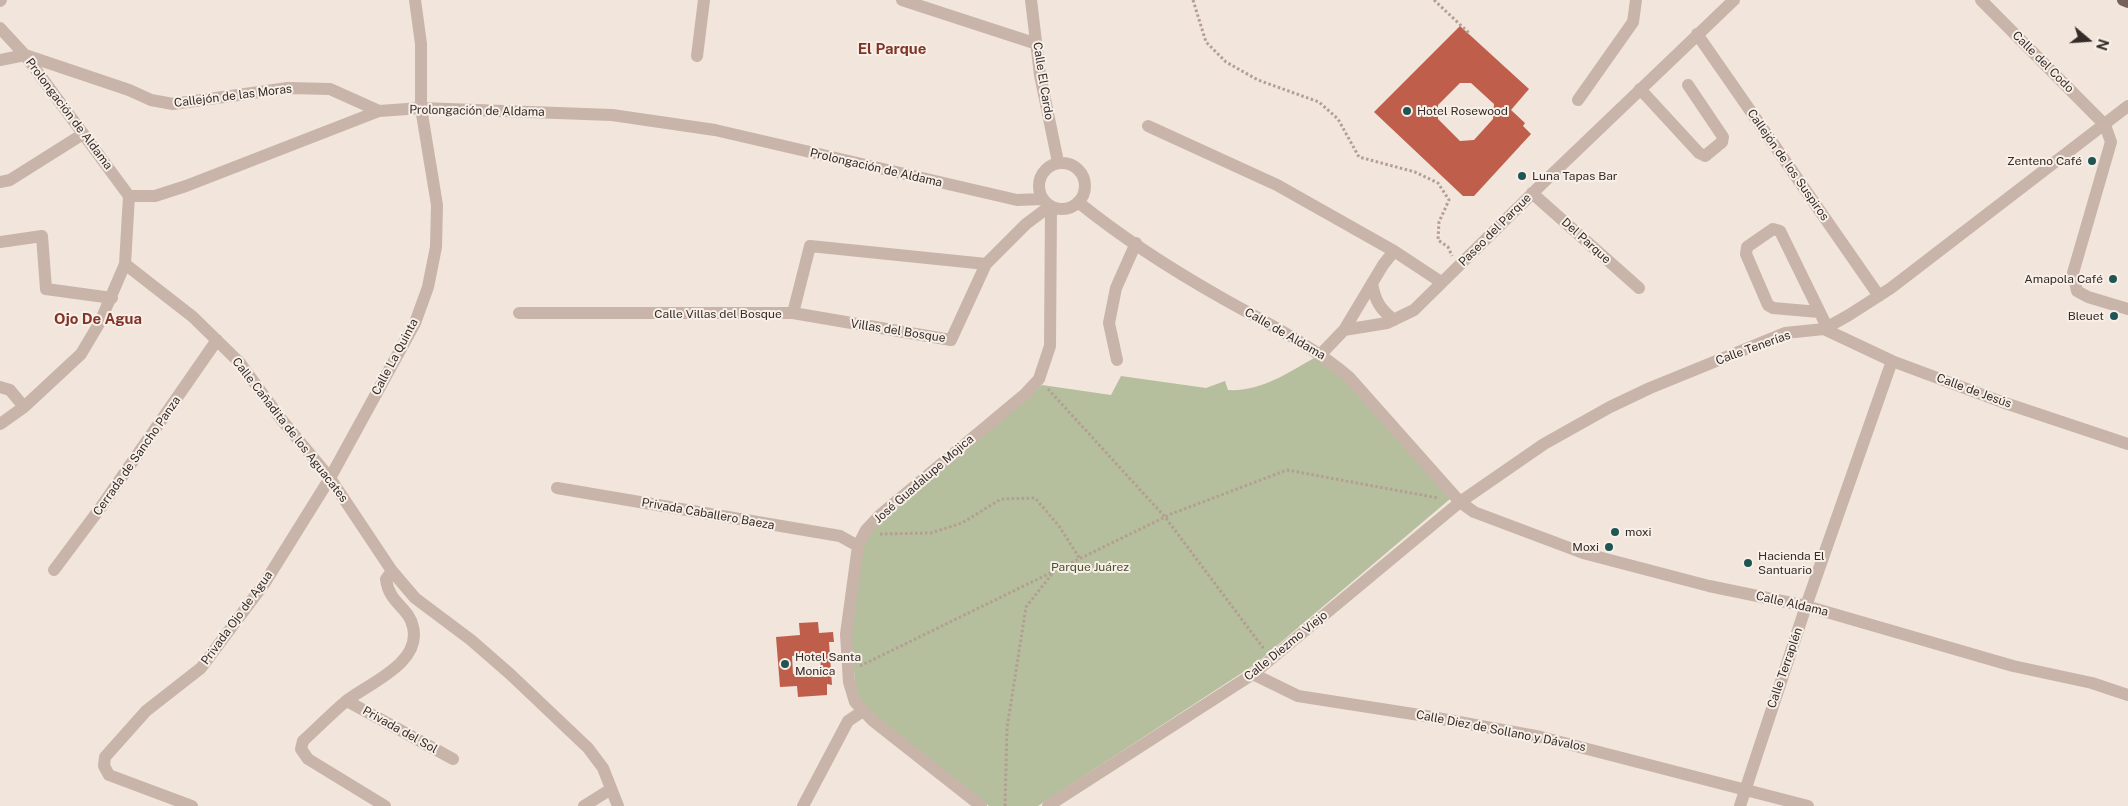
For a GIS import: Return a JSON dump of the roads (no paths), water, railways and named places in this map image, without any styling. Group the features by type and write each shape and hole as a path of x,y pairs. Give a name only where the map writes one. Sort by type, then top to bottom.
{"main road":[{"path":"2123,0 2128,2"}],"street":[{"name":"Calle La Quinta","path":"330,478 415,323 428,287 436,247 437,206 421,108 421,44 415,0"},
{"path":"697,56 704,0"},
{"path":"902,0 1037,44"},
{"name":"Calle El Cardo","path":"1031,0 1040,75 1058,162"},
{"path":"1578,100 1633,22 1636,0"},
{"name":"Paseo del Parque","path":"1344,330 1387,323 1414,310 1532,193 1734,0"},
{"name":"Calle del Codo","path":"1981,0 2105,125"},
{"name":"Prolongación de Aldama","path":"0,28 25,55 129,196 155,196 186,186 379,111 421,108 612,114 715,130 1017,200 1048,204"},
{"name":"Callejón de los Suspiros","path":"1697,34 1879,296"},
{"name":"Callejón de las Moras","path":"0,60 25,55 129,90 151,100 173,104 288,88 305,88 330,89 379,111"},
{"path":"1640,89 1699,153 1705,156 1722,142 1723,137 1688,85"},
{"name":"Calle Tenerías","path":"1460,502 1544,444 1626,400 1785,333 1825,328 1879,296 2128,106"},
{"path":"2105,125 2111,142 2072,273 2077,291 2088,297 2128,309"},
{"path":"1148,126 1277,185 1394,251 1441,282"},
{"path":"0,182 10,180 83,134"},
{"path":"1058,162 1075,166 1084,177 1085,190 1078,202 1070,208 1062,209 1048,204 1039,190 1039,179 1045,169 1058,162"},
{"name":"Del Parque","path":"1532,193 1639,288"},
{"path":"0,424 24,407 81,354 112,298 125,264 129,196"},
{"name":"Calle de Aldama","path":"1078,202 1136,243 1221,297 1322,354 1349,377 1460,502"},
{"path":"986,264 1048,204"},
{"name":"José Guadalupe Mojica","path":"981,806 872,720 855,702 848,672 846,634 858,546 866,530 880,515 1025,394 1039,379 1050,346 1048,204"},
{"path":"1820,312 1773,308 1768,305 1746,254 1748,246 1773,229 1780,231 1820,312 1825,328"},
{"path":"0,242 42,236 46,289 112,298"},
{"path":"1117,360 1109,323 1116,288 1136,243"},
{"name":"Calle Villas del Bosque","path":"519,313 793,313 810,246 986,264"},
{"path":"1322,354 1344,330 1394,251"},
{"name":"Calle Cañadita de los Aguacates","path":"125,264 217,340 240,363 281,418 330,478 392,571 416,598 471,640 550,709 588,748 603,768 618,806"},
{"name":"Villas del Bosque","path":"793,313 951,340 986,264"},
{"path":"1372,283 1375,301 1394,320"},
{"name":"Calle de Jesús","path":"1825,328 1892,361 2002,402 2128,444"},
{"name":"Cerrada de Sancho Panza","path":"54,570 101,507 217,340"},
{"name":"Calle Terraplén","path":"1740,806 1806,606 1892,361"},
{"path":"0,387 10,390 24,407"},
{"name":"Privada Ojo de Agua","path":"184,805 109,775 104,766 105,757 146,711 201,668 264,584 330,478"},
{"name":"Privada Caballero Baeza","path":"556,488 840,536 858,546"},
{"name":"Calle Aldama","path":"1460,502 1474,512 1584,553 1709,586 1806,606 2004,664 2092,683 2128,695"},
{"name":"Calle Diezmo Viejo","path":"1048,806 1253,674 1460,502"},
{"name":"Privada del Sol","path":"385,806 308,759 301,749 303,741 347,701 394,668 410,651 414,638 413,627 408,615 388,592 386,579 392,571"},
{"name":"Calle Diez de Sollano y Dávalos","path":"1253,674 1298,696 1426,716 1541,737 1808,806"},
{"name":"Privada del Sol","path":"347,701 453,759"},
{"path":"803,806 848,720 863,711"},
{"path":"584,806 612,789"}],"place":[{"name":"Hotel Rosewood","path":"1407,111"},
{"name":"Zenteno Café","path":"2092,161"},
{"name":"Luna Tapas Bar","path":"1522,176"},
{"name":"Amapola Café","path":"2113,279"},
{"name":"Bleuet","path":"2114,316"},
{"name":"moxi","path":"1615,532"},
{"name":"Moxi","path":"1609,547"},
{"name":"Hacienda El Santuario","path":"1748,563"},
{"name":"Hotel Santa Monica","path":"785,664"}],"district":[{"name":"El Parque","path":"892,49"},
{"name":"Ojo De Agua","path":"98,319"}],"park label":[{"name":"Parque Juárez","path":"1090,567"}]}
